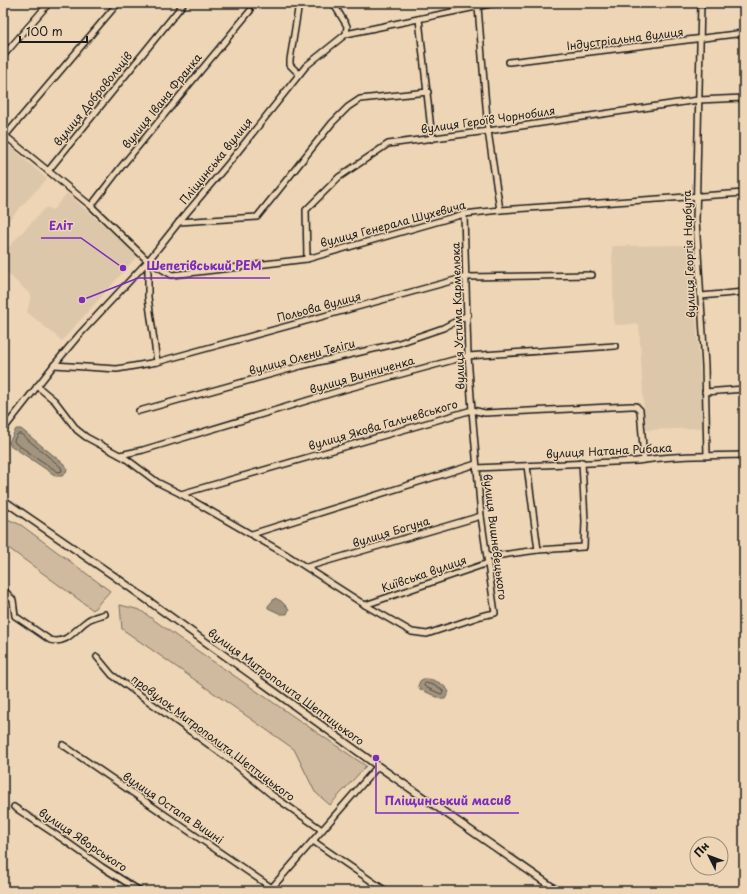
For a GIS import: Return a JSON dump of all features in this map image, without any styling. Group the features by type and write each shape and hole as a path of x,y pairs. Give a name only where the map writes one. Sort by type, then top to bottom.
{"main road":[{"name":"вулиця Митрополита Шептицького","path":"3,500 121,581 378,766 558,891"}],"street":[{"path":"3,56 49,3"},
{"path":"118,3 4,135 91,206 148,261 148,297 157,362"},
{"name":"вулиця Добровольців","path":"48,171 184,3"},
{"path":"299,3 290,60 290,65 299,74"},
{"path":"333,3 347,26 346,34"},
{"name":"Пліщинська вулиця","path":"3,430 79,335 148,261 306,66 346,34 495,3"},
{"name":"вулиця Георгія Нарбута","path":"701,3 696,220 701,296 707,456"},
{"path":"478,7 488,131 500,210"},
{"name":"вулиця Івана Франка","path":"91,206 121,166 250,11"},
{"path":"420,19 432,139"},
{"name":"Індустріальна вулиця","path":"509,62 699,40 744,33"},
{"path":"179,222 257,217 332,123 348,107 360,99 428,92"},
{"name":"вулиця Героїв Чорнобиля","path":"307,259 306,210 339,177 388,144 432,139 698,100 744,98"},
{"name":"вулиця Генерала Шухевича","path":"148,261 172,275 307,259 464,214 500,210 744,193"},
{"name":"вулиця Устима Кармелюка","path":"464,214 468,356 476,466"},
{"name":"Польова вулиця","path":"54,365 117,368 157,362 466,277 592,275"},
{"path":"701,296 744,292"},
{"name":"вулиця Олени Теліги","path":"139,411 301,366 399,342 443,328 468,315"},
{"name":"вулиця Винниченка","path":"120,455 143,450 346,389 468,356 615,346"},
{"path":"37,386 59,406 73,425 82,434 96,443 130,460 156,482 181,494 252,534 365,605"},
{"path":"705,392 744,390"},
{"name":"вулиця Якова Гальчевського","path":"181,494 472,410 485,413 636,406 640,410 644,459"},
{"name":"вулиця Натана Рибака","path":"252,534 476,466 527,466 582,462 744,455"},
{"path":"487,557 538,550 584,547 582,462"},
{"name":"вулиця Вишневецького","path":"365,605 412,632 427,634 481,616 495,613 476,466"},
{"path":"527,466 538,550"},
{"name":"вулиця Богуна","path":"307,568 482,516"},
{"name":"Київська вулиця","path":"365,605 488,563"},
{"path":"3,590 13,600 15,616 55,642 60,642 66,639 86,621 105,614"},
{"name":"провулок Митрополита Шептицького","path":"97,657 112,675 228,759 272,795 322,830"},
{"name":"вулиця Остапа Вишні","path":"63,745 271,889"},
{"path":"271,889 378,766"},
{"name":"вулиця Яворського","path":"14,807 140,891"},
{"path":"313,841 386,891"}],"shaded area":[{"path":"3,140 47,179 3,226"},
{"path":"67,193 138,255 62,341 27,312 31,295 3,269 3,253 43,210 47,207 53,210"},
{"path":"691,245 704,428 645,430 639,324 614,325 612,246"},
{"path":"3,517 21,525 110,591 93,610 3,544"},
{"path":"120,605 140,610 366,766 330,805 315,792 294,749 122,629"}],"water":[{"path":"16,429 21,429 64,464 67,468 66,473 62,476 56,476 10,445 9,442"},
{"path":"275,598 281,601 289,609 287,614 281,614 268,608"},
{"path":"423,679 435,681 445,686 449,692 445,699 441,699 420,689 418,686 420,681"}],"place":[{"name":"Еліт","path":"123,268"},
{"name":"Шепетівський РЕМ","path":"82,300"},
{"name":"Пліщинський масив","path":"376,758"}]}
